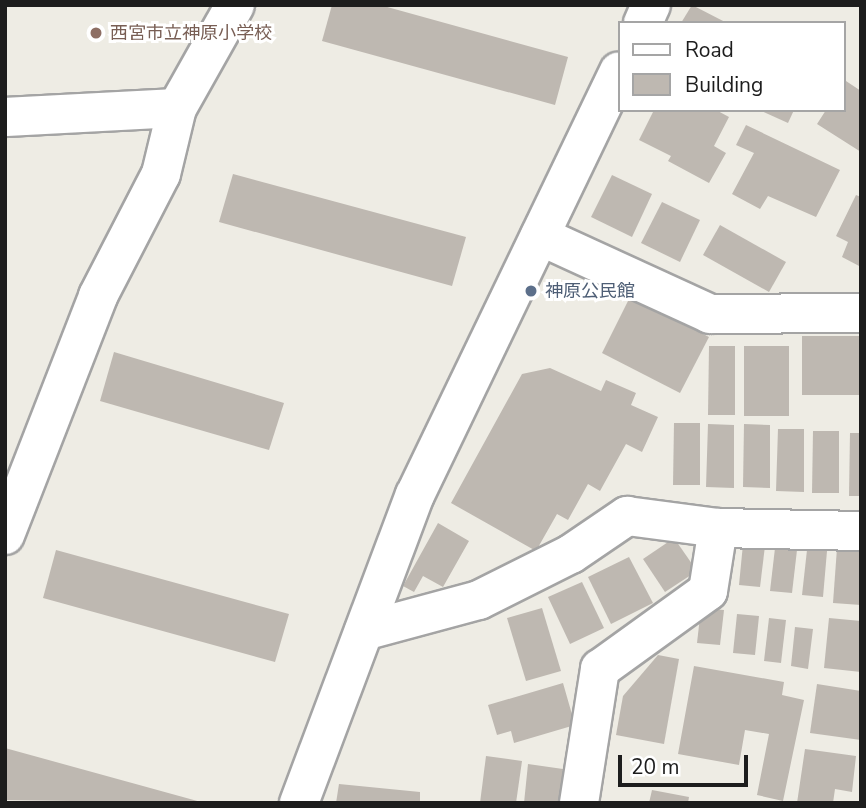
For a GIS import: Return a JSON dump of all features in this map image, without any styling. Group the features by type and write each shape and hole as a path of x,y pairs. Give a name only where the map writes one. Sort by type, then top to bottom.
{"street":[{"path":"5,535 99,296 161,173 177,108 235,5"},
{"path":"644,21 651,5"},
{"path":"299,803 415,495 618,74"},
{"path":"5,117 177,108"},
{"path":"540,236 710,314 861,313"},
{"path":"364,631 479,600 570,554 627,516 718,528 861,531"},
{"path":"579,803 600,669 708,591 718,528"}],"building":[{"path":"332,5 380,5 568,57 555,105 322,41"},
{"path":"692,5 723,21 682,21"},
{"path":"846,81 861,91 861,152 817,124 825,112 845,112"},
{"path":"653,112 720,112 729,117 714,146 726,153 709,183 668,161 671,156 639,140"},
{"path":"763,112 793,112 788,123"},
{"path":"746,125 840,170 816,217 768,196 760,209 732,194 754,153 736,145"},
{"path":"233,174 466,237 452,286 219,222"},
{"path":"612,175 652,194 632,237 591,217"},
{"path":"856,195 861,197 861,267 842,257 848,242 836,236"},
{"path":"662,202 700,220 680,262 641,243"},
{"path":"720,225 786,262 769,292 703,255"},
{"path":"630,297 709,337 680,393 602,353"},
{"path":"802,336 861,336 861,395 802,395"},
{"path":"709,346 735,346 735,415 708,415"},
{"path":"744,346 789,346 789,416 744,416"},
{"path":"114,352 284,403 269,450 100,401"},
{"path":"550,368 601,391 606,380 636,393 631,405 658,417 642,452 626,444 600,491 588,484 568,520 557,514 536,551 451,503 522,374"},
{"path":"674,423 700,423 700,485 673,485"},
{"path":"708,424 734,425 734,488 706,487"},
{"path":"744,424 770,425 770,488 743,487"},
{"path":"778,429 804,429 804,492 776,491"},
{"path":"813,431 839,431 839,493 812,493"},
{"path":"850,433 861,433 861,496 849,496"},
{"path":"438,523 469,541 443,587 423,576 414,592 403,586"},
{"path":"674,538 697,571 665,592 643,559"},
{"path":"743,544 765,546 760,587 739,585"},
{"path":"775,548 797,550 792,593 770,591"},
{"path":"837,548 861,550 861,605 833,603"},
{"path":"56,550 289,614 275,662 43,598"},
{"path":"807,550 827,551 823,597 802,595"},
{"path":"629,557 653,603 611,624 588,577"},
{"path":"582,582 604,628 570,644 548,597"},
{"path":"542,608 561,671 526,681 507,618"},
{"path":"701,608 724,610 720,645 697,643"},
{"path":"737,614 759,616 755,655 733,653"},
{"path":"769,618 786,620 781,663 764,661"},
{"path":"829,618 861,621 861,672 824,668"},
{"path":"795,627 813,629 808,669 791,666"},
{"path":"658,655 679,659 664,744 616,735 623,696"},
{"path":"694,666 784,682 782,695 804,700 783,801 757,795 769,734 745,730 739,765 678,754"},
{"path":"563,683 575,725 514,743 511,731 497,735 488,705"},
{"path":"817,684 861,691 861,740 810,733"},
{"path":"5,748 201,802 201,803 5,800"},
{"path":"805,749 856,756 852,792 835,789 833,803 797,803"},
{"path":"486,756 522,761 516,803 480,803"},
{"path":"528,764 563,769 559,803 524,803"},
{"path":"339,784 420,792 420,803 336,803"},
{"path":"652,790 689,797 688,803 649,803"}],"place":[{"name":"西宮市立神原小学校","path":"96,33"},
{"name":"神原公民館","path":"531,291"}]}
